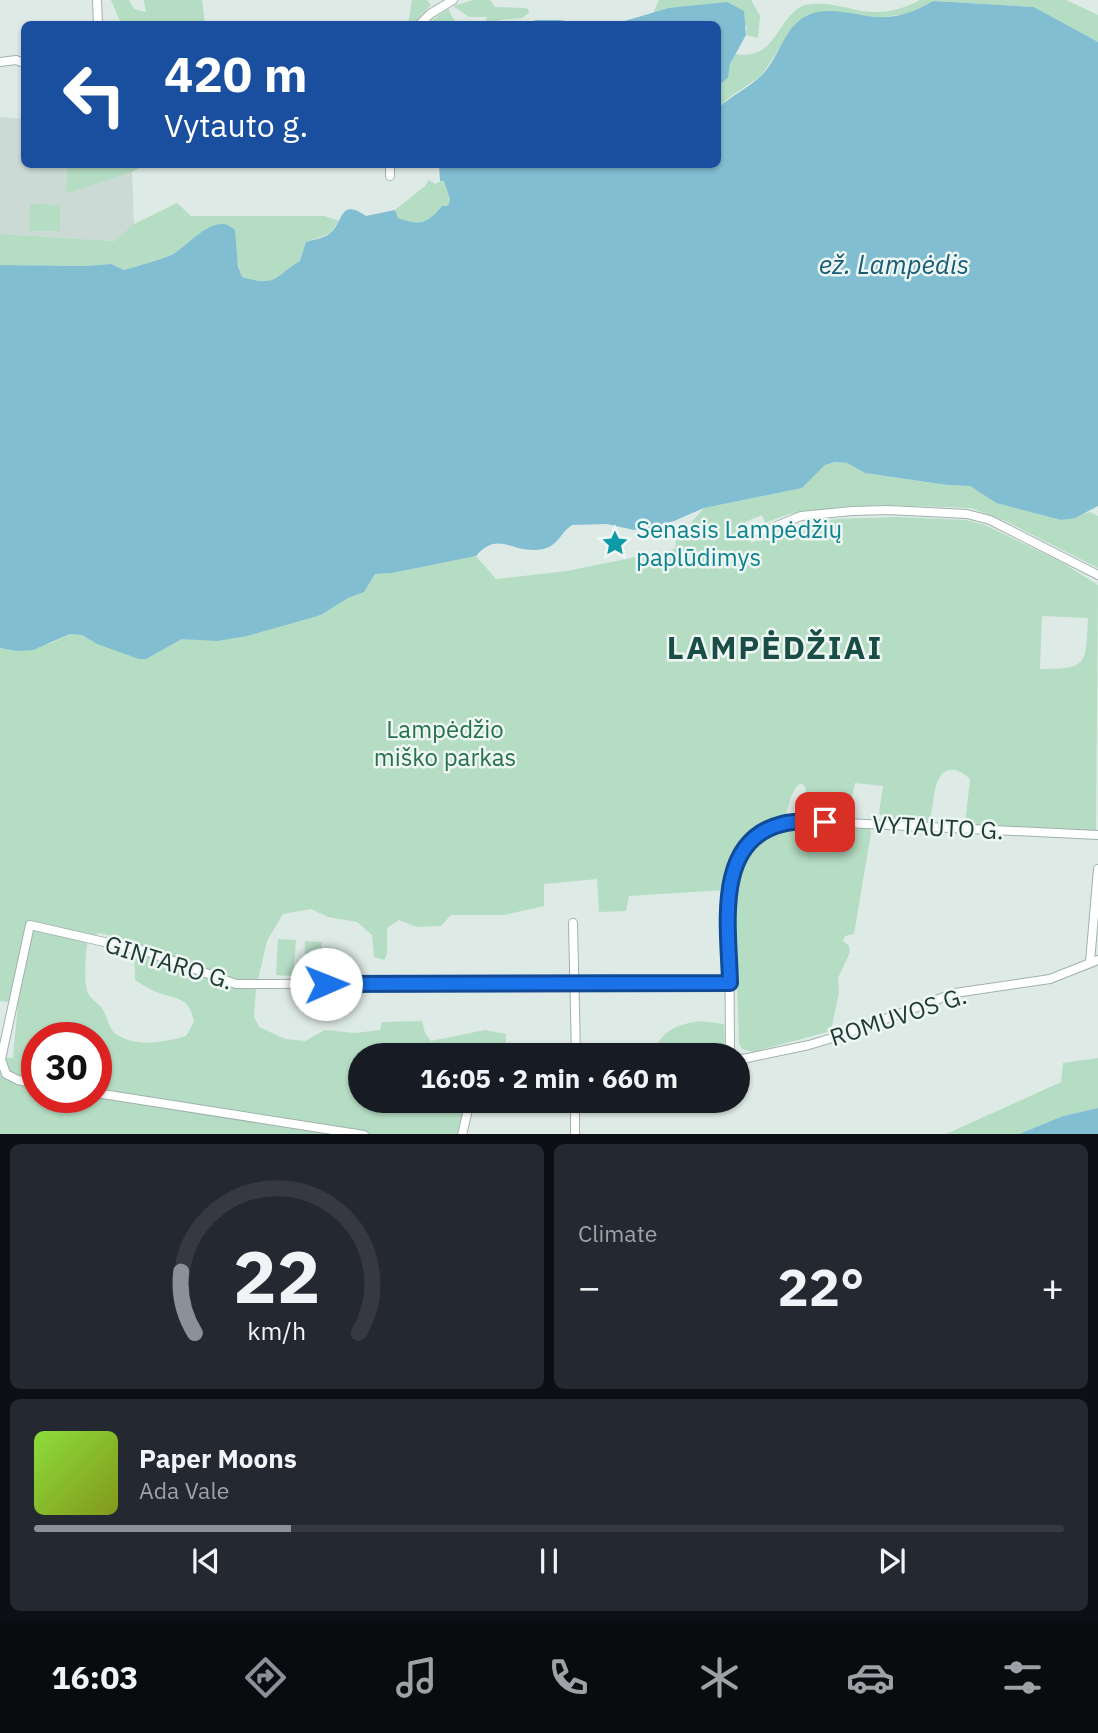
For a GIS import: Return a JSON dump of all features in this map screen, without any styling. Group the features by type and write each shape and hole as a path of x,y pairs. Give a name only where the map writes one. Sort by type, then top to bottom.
{"street":[{"path":"97,0 98,21"},
{"path":"423,21 453,0"},
{"path":"0,62 21,62"},
{"path":"390,168 390,176"},
{"path":"747,532 767,530 801,516 852,511 967,514 990,520 1098,575"},
{"name":"VYTAUTO G.","path":"730,1043 729,889 737,859 744,848 766,830 793,822 825,822 1098,835"},
{"path":"1094,961 1098,869"},
{"path":"573,923 576,1043"},
{"name":"GINTARO G.","path":"21,1081 6,1074 1,1059 30,925 148,952 236,984 730,983"},
{"name":"ROMUVOS G.","path":"750,1057 831,1038 955,993 1050,979 1094,961"},
{"path":"112,1096 358,1134"},
{"path":"462,1134 467,1113"},
{"path":"575,1134 576,1113"}],"shaded area":[{"path":"0,117 21,119 21,168 67,168 66,194 132,172 134,224 116,241 0,234"}],"green space":[{"path":"111,0 129,0 134,9 146,12 144,0 202,0 205,21 120,21"},
{"path":"412,0 427,0 431,5 416,21 408,21"},
{"path":"473,0 490,0 495,7 524,8 528,9 529,13 522,18 486,21 487,17 469,17 453,6"},
{"path":"659,0 751,0 760,16 758,38 746,35 747,26 653,13"},
{"path":"920,0 1066,0 1098,15 1098,42 1034,7 933,1 913,13 882,17 821,12 808,15 796,23 762,75 721,105 721,83 728,78 735,54 749,55 760,51 768,45 788,18 805,5 824,4 880,12"},
{"path":"448,9 454,21 430,21"},
{"path":"67,168 139,168 132,172 66,194"},
{"path":"429,180 435,184 444,180 450,199 448,206 442,206 423,222 398,218 395,210"},
{"path":"177,203 191,216 325,216 339,221 329,234 306,242 301,261 269,281 242,277 231,226 222,225 206,230 167,256 124,270 111,264 0,265 0,234 115,241 134,224"},
{"path":"30,204 60,205 60,231 29,231"},
{"name":"Lampėdžio miško parkas","path":"847,463 865,473 970,486 996,503 1061,520 1090,512 1098,516 1098,568 1005,521 971,508 882,505 842,507 789,514 765,523 762,515 745,522 751,543 801,526 836,519 897,517 966,520 985,525 1061,562 1098,585 1096,832 965,825 970,779 956,770 943,773 939,778 927,824 888,822 879,813 883,786 855,783 848,818 806,817 802,812 806,789 803,784 799,784 783,818 758,830 736,851 729,868 725,890 629,896 626,911 599,912 597,879 544,884 544,906 504,915 451,915 441,926 417,927 399,920 387,928 387,954 384,960 374,957 372,935 357,922 328,917 311,909 283,914 267,941 256,988 254,1017 259,1027 285,1039 305,1041 325,1030 355,1033 380,1030 382,1022 422,1021 425,1033 431,1041 485,1030 506,1034 506,1043 348,1043 348,1113 465,1113 459,1134 0,1134 0,1057 13,1058 18,1003 0,1001 0,648 16,651 52,643 70,634 82,635 97,644 153,655 182,639 321,615 363,592 375,574 476,556 496,579 567,571 675,549 677,532 689,525 704,508 802,488 825,465","holes":["1042,616 1088,618 1082,661 1068,668 1040,669"]},
{"path":"794,829 870,829 854,934 845,936 843,941 849,946 850,952 838,978 839,992 831,1031 753,1052 750,1051 750,1043 739,1043 734,898 737,880 748,854 756,845 766,838"},
{"path":"278,939 296,940 293,976 276,975"},
{"path":"305,941 322,942 321,976 304,976"},
{"path":"699,1021 724,1024 725,1043 658,1043 670,1030"},
{"path":"1098,1058 1098,1108 1063,1116 1019,1134 946,1134 1061,1082 1063,1063"}],"water":[{"name":"ež. Lampėdis","path":"933,1 1034,7 1098,42 1098,506 1075,518 1061,520 996,503 970,486 865,473 847,463 835,462 825,465 802,488 704,508 654,527 634,530 607,524 572,525 556,542 543,549 492,544 476,556 375,574 364,592 348,598 321,615 247,636 217,641 182,639 146,659 97,644 82,635 70,634 33,650 0,648 0,265 111,264 124,270 173,254 202,232 219,224 235,230 238,266 242,277 269,281 300,261 306,242 328,235 346,210 351,209 366,216 395,210 398,218 412,222 423,222 432,217 442,206 448,206 450,199 444,181 440,181 439,168 721,168 721,106 761,76 798,21 824,11 882,17 914,10"},
{"path":"727,2 744,11 746,35 730,64 728,78 721,83 721,21 624,21 669,8"},
{"path":"1098,1108 1098,1134 1019,1134 1063,1116"}],"place":[{"name":"Senasis Lampėdžių paplūdimys","path":"615,543"}],"district":[{"name":"LAMPĖDŽIAI","path":"775,647"}],"route":[{"path":"326,984 730,983 729,889 737,859 755,838 780,824 825,822"}]}
